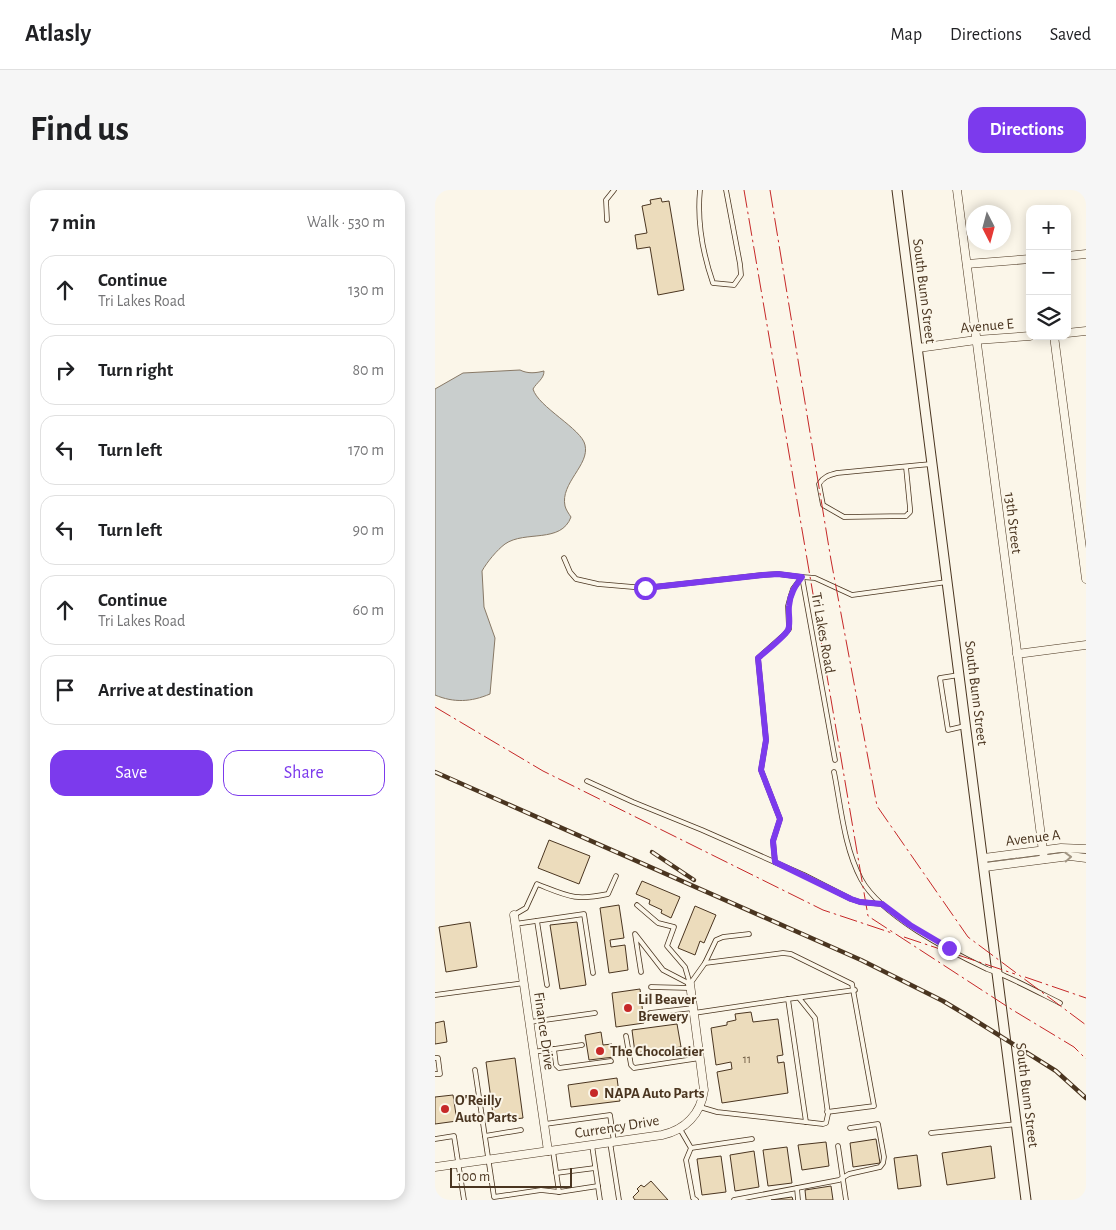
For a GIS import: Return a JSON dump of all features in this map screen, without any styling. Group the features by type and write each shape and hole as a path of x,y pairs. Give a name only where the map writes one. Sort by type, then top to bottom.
{"street":[{"name":"South Bunn Street","path":"897,190 1026,1200"},
{"name":"13th Street","path":"957,190 1044,855"},
{"path":"1071,256 1086,254"},
{"path":"967,264 1026,259"},
{"path":"1071,333 1086,331"},
{"name":"Avenue E","path":"918,348 976,340 1026,336"},
{"path":"1055,340 1086,579"},
{"path":"1017,654 1086,645"},
{"name":"Avenue A","path":"1044,855 1061,848 1086,849"},
{"name":"Avenue A","path":"984,863 1044,855 1086,858"},
{"name":"Finance Drive","path":"514,920 544,1124 550,1151"},
{"path":"690,986 704,1090 700,1106"},
{"name":"Currency Drive","path":"435,1166 662,1135 679,1129 689,1122 700,1106"}],"lane":[{"path":"607,220 606,200 614,190"},
{"path":"700,190 701,230 706,263 713,283 734,285 741,275 726,190"},
{"path":"906,467 911,508 906,516 844,517 823,505 819,484 826,476 837,473 932,464"},
{"name":"Tri Lakes Road","path":"564,558 570,572 576,579 598,584 645,588 763,575 778,574 802,577 835,760"},
{"path":"775,862 773,841 780,819 761,770 766,740 758,658 785,634 789,628 789,606 793,589 802,577 815,578 852,595 947,582"},
{"path":"959,675 940,678 948,730 966,726"},
{"path":"834,772 854,863 863,881 882,904 933,939 973,961 1060,1003"},
{"path":"587,781 775,862 851,899 860,902 882,904"},
{"path":"514,920 526,908 537,884 573,898 589,898 608,894 616,876"},
{"path":"637,905 658,923 673,928 667,946 685,967 690,986"},
{"path":"514,920 537,921 584,914 593,973"},
{"path":"537,921 547,985"},
{"path":"641,972 635,934 663,970 690,986"},
{"path":"690,986 705,963 716,940 723,937 749,934"},
{"path":"705,963 783,953 791,954 853,984 874,1106 827,1112"},
{"path":"435,995 523,983"},
{"path":"651,987 690,986"},
{"path":"650,1013 693,1010 855,990"},
{"path":"700,1106 717,1112 826,1123 828,1119 815,1018 799,998"},
{"path":"787,999 806,1122"},
{"path":"529,1022 595,1013"},
{"path":"626,1036 631,1065 634,1068 700,1058"},
{"path":"533,1052 582,1044"},
{"path":"554,1049 559,1068 611,1061"},
{"path":"435,1058 438,1058 440,1074 435,1074"},
{"path":"475,1070 494,1199 541,1190 559,1192 597,1186"},
{"path":"544,1124 610,1115 619,1200"},
{"path":"735,1200 839,1180 849,1174 879,1167 883,1163 884,1156 878,1124 850,1128"},
{"path":"931,1132 1017,1124"},
{"path":"679,1129 691,1148"},
{"path":"485,1136 521,1130"},
{"path":"435,1139 454,1136 464,1200"},
{"path":"691,1148 752,1139"},
{"path":"591,1145 600,1200"},
{"path":"838,1146 846,1200"},
{"path":"691,1148 687,1160 693,1198 696,1200"},
{"path":"550,1151 557,1173 559,1192"},
{"path":"557,1173 595,1168"},
{"path":"797,1188 798,1200"}],"shaded area":[{"path":"520,370 532,373 544,371 542,378 533,389 543,403 576,432 585,445 583,460 570,482 565,498 565,506 571,517 559,531 513,540 505,544 492,556 482,571 484,607 495,638 490,694 469,700 449,699 435,695 435,389 463,373"}],"building":[{"path":"661,198 662,202 669,201 684,290 658,295 650,247 637,249 635,235 647,233 642,206 651,204 650,200"},
{"path":"549,840 590,856 579,884 538,868"},
{"path":"642,881 680,897 671,918 661,913 662,910 649,904 650,900 636,894"},
{"path":"619,905 624,938 610,940 611,947 625,945 628,970 609,973 600,908"},
{"path":"695,906 716,915 704,943 700,941 695,955 678,948"},
{"path":"470,922 477,967 446,972 439,927"},
{"path":"577,922 586,985 560,989 550,925"},
{"name":"Lil Beaver Brewery","path":"640,989 644,1023 616,1027 612,993"},
{"path":"751,1012 753,1022 778,1019 783,1055 777,1056 778,1063 784,1062 788,1093 722,1103 717,1072 732,1069 731,1062 716,1065 711,1028 727,1025 727,1022 736,1020 735,1014"},
{"path":"444,1021 447,1042 435,1044 435,1023"},
{"path":"677,1024 681,1047 635,1053 632,1030"},
{"name":"The Chocolatier","path":"601,1032 603,1045 612,1044 614,1057 589,1060 585,1035"},
{"path":"515,1058 523,1118 494,1122 486,1062"},
{"name":"NAPA Auto Parts","path":"617,1078 620,1101 571,1107 568,1085"},
{"name":"O'Reilly Auto Parts","path":"453,1095 457,1121 435,1124 435,1097"},
{"path":"876,1139 880,1163 853,1167 850,1143"},
{"path":"826,1142 829,1166 802,1170 798,1145"},
{"path":"991,1146 995,1178 947,1185 942,1153"},
{"path":"787,1147 792,1183 768,1186 763,1150"},
{"path":"754,1151 759,1187 735,1191 730,1155"},
{"path":"917,1155 921,1186 898,1189 894,1158"},
{"path":"721,1156 726,1192 702,1195 697,1159"},
{"path":"651,1181 668,1200 635,1200 633,1197 639,1191 637,1189 641,1185 644,1187"},
{"path":"831,1186 833,1200 806,1200 805,1190"},
{"path":"792,1197 793,1200 771,1200"}],"railway":[{"path":"435,772 861,960 943,1001 1056,1071 1086,1098"},
{"path":"652,852 694,880"}],"power":[{"path":"744,190 868,916 1011,1009 1074,1047 1086,1059"},
{"path":"770,190 831,560 877,806 968,937 1086,1025"},
{"path":"435,707 543,771 823,910 892,933"},
{"path":"904,937 1015,974"},
{"path":"1025,977 1086,998"}],"place":[{"name":"Lil Beaver Brewery","path":"628,1008"},
{"name":"The Chocolatier","path":"600,1051"},
{"name":"NAPA Auto Parts","path":"594,1093"},
{"name":"O'Reilly Auto Parts","path":"445,1109"}],"route":[{"path":"645,588 758,575 778,574 802,577 791,595 789,628 785,634 758,658 766,740 761,770 780,819 773,841 775,862 851,899 860,902 882,904 910,925 949,948"}]}
